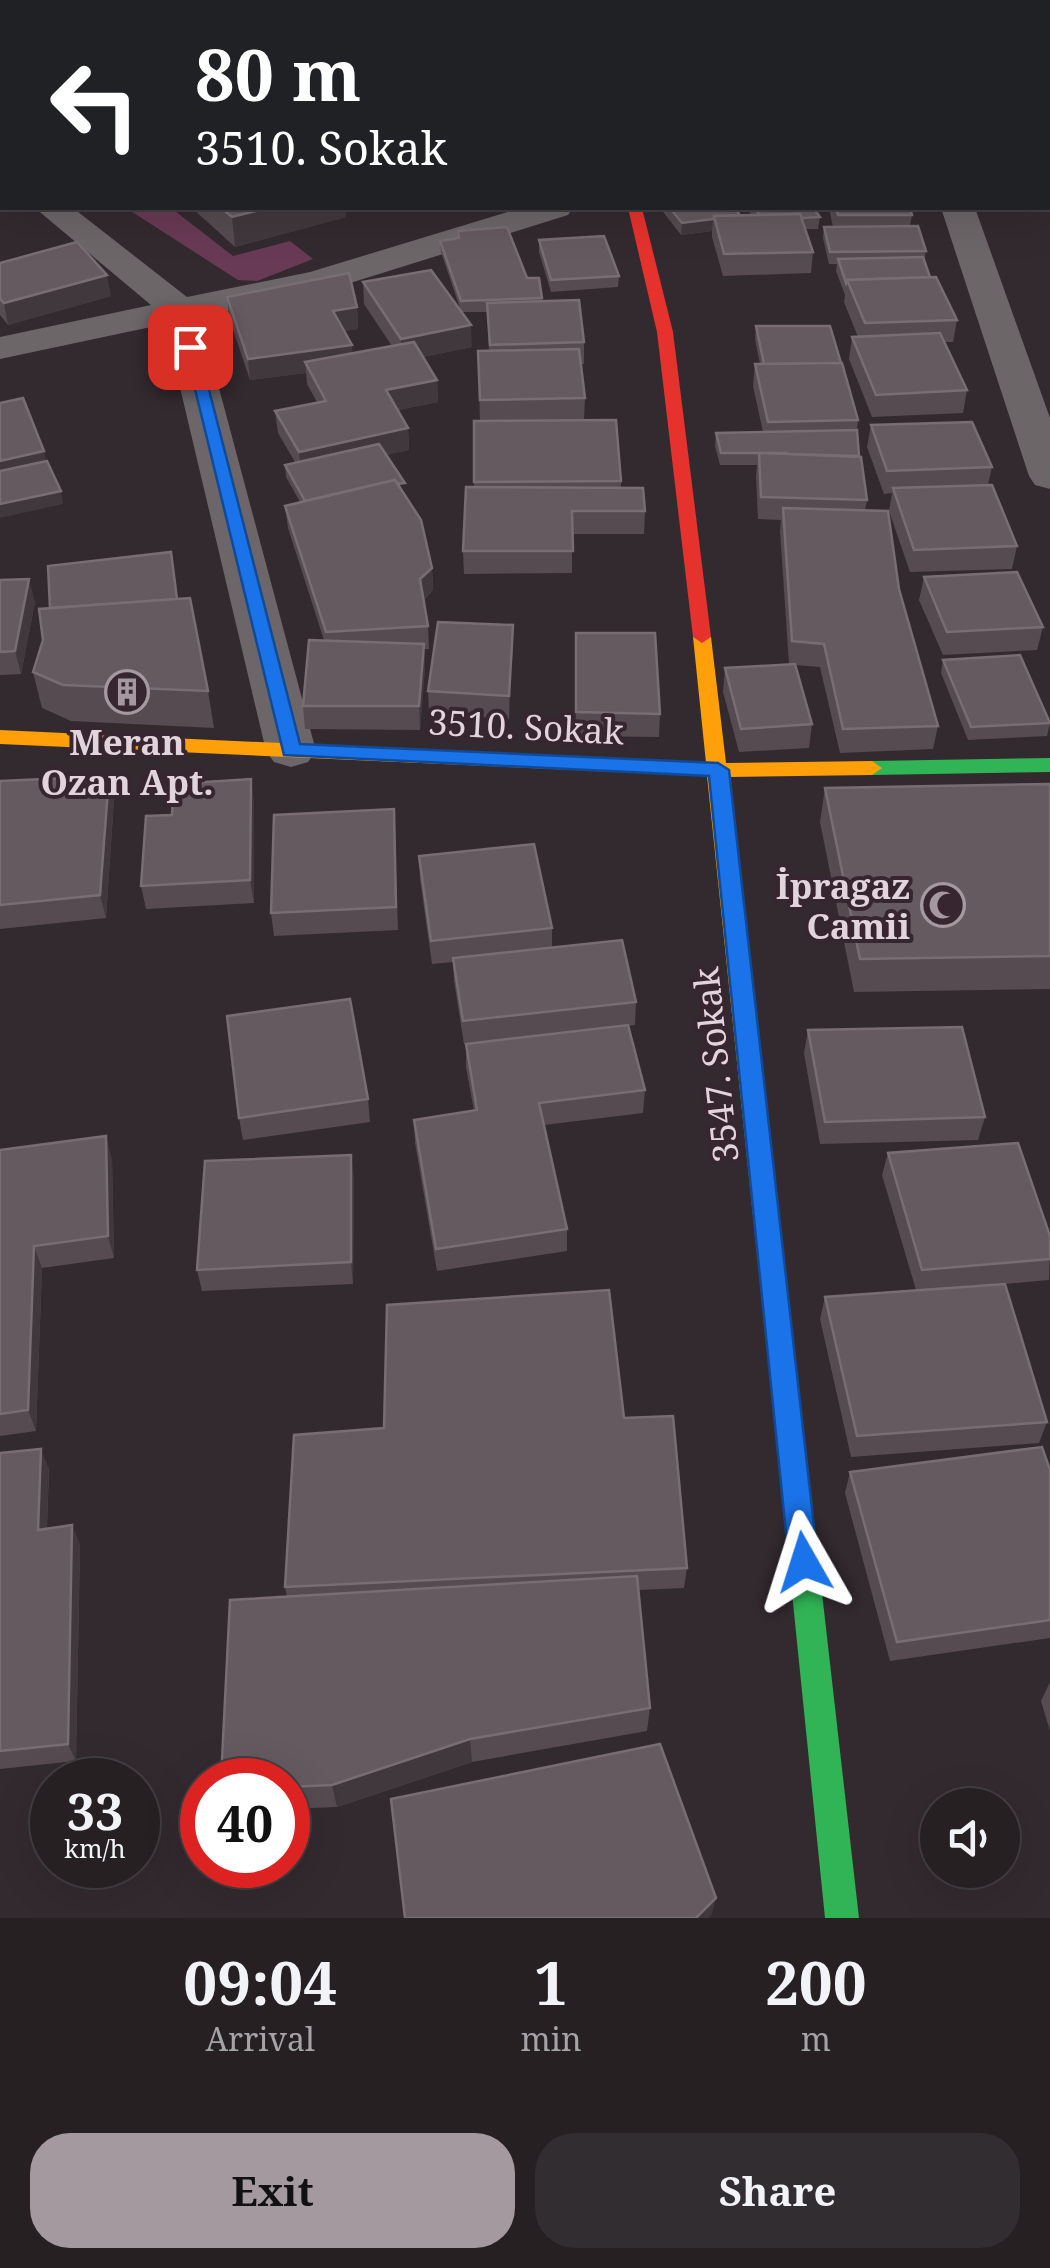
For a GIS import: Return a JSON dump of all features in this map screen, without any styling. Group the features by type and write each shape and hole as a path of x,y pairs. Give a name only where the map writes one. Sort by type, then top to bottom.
{"street":[{"path":"55,210 180,310 269,647 291,751"},
{"path":"0,348 318,281 451,221 540,210"},
{"name":"3547. Sokak","path":"635,210 665,332 718,770 842,1918"},
{"path":"959,210 1050,476"},
{"name":"3510. Sokak","path":"0,737 718,770 1050,765"}],"shaded area":[{"path":"129,210 174,210 233,256 290,241 313,259 257,281 238,280"}],"building":[{"path":"223,210 260,210 232,217"},
{"path":"672,210 736,210 740,215 714,216 682,223"},
{"path":"757,210 815,210 820,217 801,218 800,214 759,215"},
{"path":"837,210 911,210 912,215 838,215"},
{"path":"800,214 813,252 724,254 714,216"},
{"path":"918,226 926,251 830,252 824,227"},
{"path":"507,227 527,278 539,278 542,298 461,301 440,241 459,238 458,231"},
{"path":"604,236 619,276 551,280 539,240"},
{"path":"77,242 107,275 4,303 0,299 0,263"},
{"path":"923,257 930,277 846,283 838,259"},
{"path":"431,270 471,325 401,339 363,282"},
{"path":"349,273 357,307 333,311 352,345 248,359 227,297"},
{"path":"936,277 957,320 865,323 847,280"},
{"path":"579,300 584,342 490,345 487,303"},
{"path":"756,326 830,326 841,363 764,364"},
{"path":"940,333 967,390 876,395 852,337"},
{"path":"414,342 437,380 386,390 408,428 299,452 275,411 326,401 305,362"},
{"path":"579,349 585,398 480,400 478,351"},
{"path":"842,363 858,420 768,422 755,364"},
{"path":"23,398 44,451 0,461 0,403"},
{"path":"616,420 621,481 474,482 474,421"},
{"path":"972,422 992,467 887,471 871,425"},
{"path":"857,430 859,456 721,453 716,433"},
{"path":"379,444 405,483 395,480 305,501 285,465"},
{"path":"759,453 861,457 867,500 761,497"},
{"path":"47,461 61,491 0,504 0,471"},
{"path":"395,480 421,520 432,568 420,579 428,626 326,632 285,506"},
{"path":"992,485 1017,546 914,550 893,488"},
{"path":"466,487 643,488 645,511 572,511 573,551 463,551"},
{"path":"783,508 888,511 899,589 938,726 843,729 824,644 792,641"},
{"path":"171,552 177,599 50,608 48,566"},
{"path":"1017,572 1043,627 947,632 924,577"},
{"path":"29,579 15,651 0,652 0,580"},
{"path":"190,598 208,691 63,685 33,672 43,640 39,609"},
{"path":"438,622 513,625 509,696 428,691"},
{"path":"576,633 655,633 660,714 576,712"},
{"path":"309,640 424,644 419,706 303,706"},
{"path":"1020,655 1050,723 971,727 943,660"},
{"path":"795,664 812,724 741,729 725,668"},
{"path":"109,776 100,895 0,905 0,781"},
{"path":"251,779 250,880 141,886 146,816 172,815 174,784"},
{"name":"İpragaz Camii","path":"1050,784 1050,956 860,959 825,788"},
{"path":"394,809 396,907 271,913 274,815"},
{"path":"534,844 552,928 431,941 419,856"},
{"path":"622,940 636,1002 463,1021 453,958"},
{"path":"350,999 368,1099 239,1118 227,1016"},
{"path":"628,1025 645,1090 539,1103 567,1229 436,1249 414,1120 477,1110 466,1044"},
{"path":"962,1027 985,1117 825,1122 808,1030"},
{"path":"106,1136 108,1236 34,1246 28,1410 0,1414 0,1150"},
{"path":"1018,1143 1050,1236 1050,1259 922,1270 888,1153"},
{"path":"351,1155 351,1262 197,1270 205,1161"},
{"path":"1005,1284 1047,1422 857,1436 825,1297"},
{"path":"609,1290 624,1418 673,1416 687,1568 285,1587 294,1435 384,1428 387,1305"},
{"path":"1042,1447 1050,1470 1050,1620 897,1642 850,1472"},
{"path":"41,1449 38,1530 72,1525 68,1744 0,1751 0,1453"},
{"path":"637,1576 650,1708 470,1739 332,1785 310,1786 310,1758 222,1758 230,1600"},
{"path":"660,1744 716,1898 696,1918 405,1918 391,1799"}],"traffic: fast":[{"path":"872,768 1050,765"},
{"path":"790,1435 842,1918"}],"traffic: slow":[{"path":"702,637 790,1435"},
{"path":"0,737 718,770 872,768"}],"traffic: jam":[{"path":"635,210 665,332 702,637"}],"place":[{"name":"Meran Ozan Apt.","path":"127,692"},
{"name":"İpragaz Camii","path":"943,905"}],"route":[{"path":"190,347 269,647 291,751 718,770 804,1562"}]}
